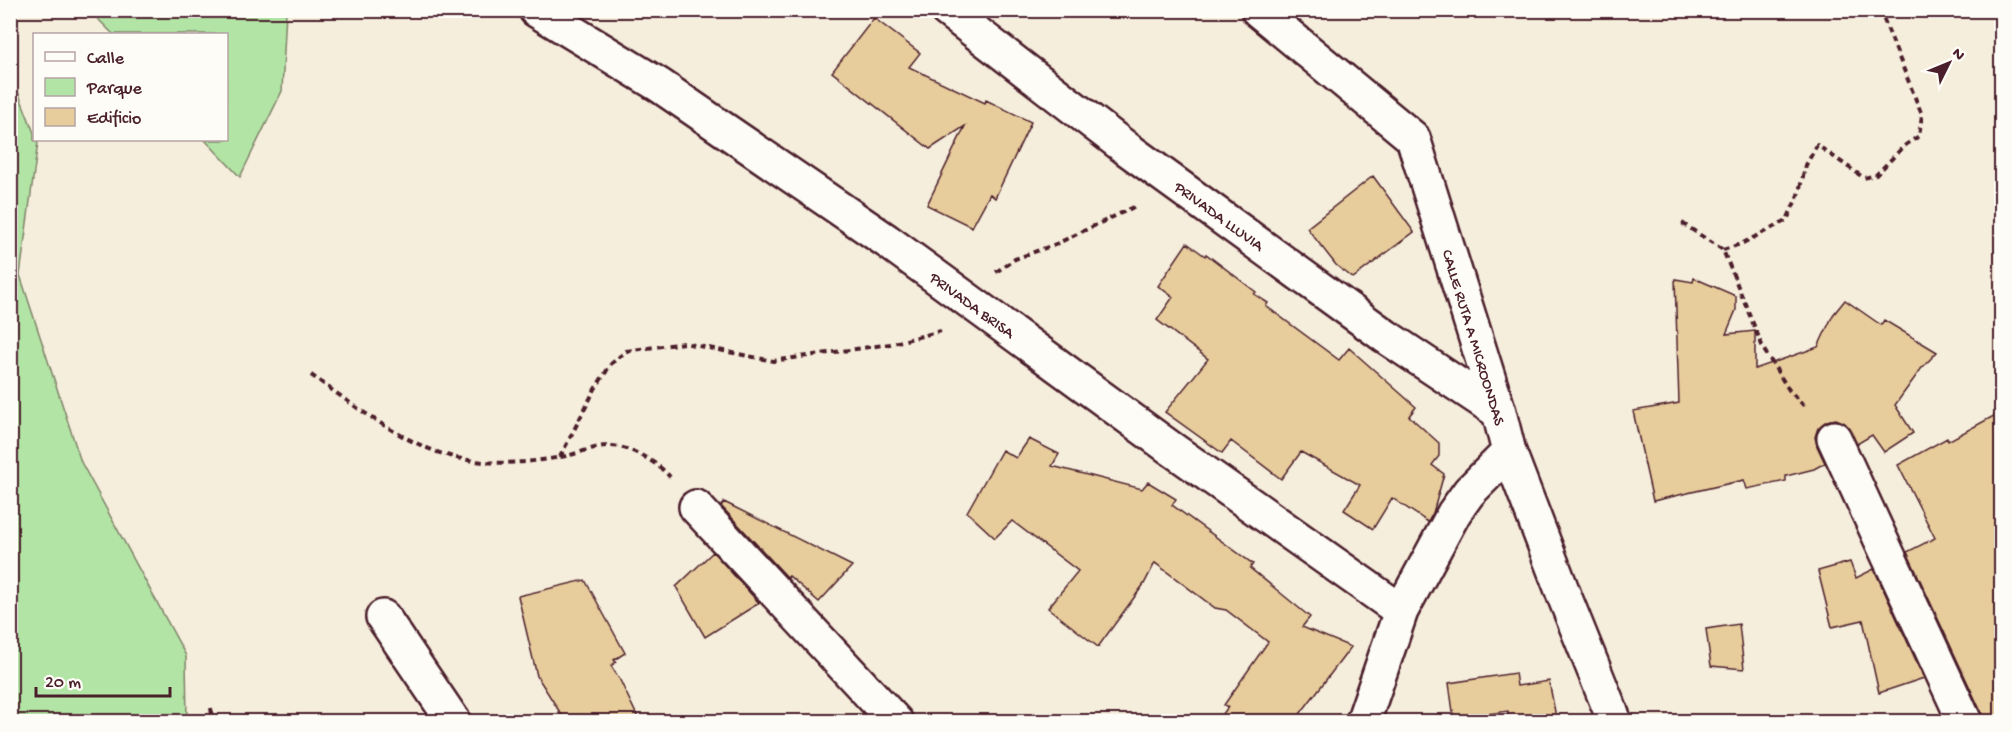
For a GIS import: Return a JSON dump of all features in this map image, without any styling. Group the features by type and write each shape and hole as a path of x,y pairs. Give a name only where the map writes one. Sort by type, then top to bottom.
{"street":[{"name":"PRIVADA BRISA","path":"536,10 659,85 887,241 1179,454 1401,611"},
{"name":"PRIVADA LLUVIA","path":"947,10 1126,148 1385,336 1499,412"},
{"name":"CALLE RUTA A MICROONDAS","path":"1258,10 1413,138 1499,412 1509,452 1564,598 1615,722"},
{"path":"1834,438 1965,722"},
{"path":"1363,722 1401,611 1464,499 1509,452"},
{"path":"696,507 896,722"},
{"path":"383,617 454,722"}],"path":[{"path":"1723,250 1743,243 1787,220 1798,195 1806,165 1817,145 1864,178 1876,175 1904,146 1919,136 1922,115 1880,10"},
{"path":"961,295 1015,259 1056,244 1132,207 1155,201 1181,187"},
{"path":"1682,223 1723,250 1764,350 1789,390 1834,438"},
{"path":"560,457 611,363 626,351 684,343 773,361 890,344 989,315"},
{"path":"310,375 382,425 445,454 486,462 524,463 608,445 637,452 665,471 696,507"},
{"path":"211,708 213,722"}],"green space":[{"path":"90,11 286,11 282,91 240,177 206,141 228,141 228,33 112,33"},
{"path":"10,71 33,130 33,141 38,142 20,275 81,462 186,656 187,721 11,721"}],"building":[{"path":"874,18 920,53 909,67 1031,122 995,198 990,194 972,227 927,205 965,126 930,149 832,72"},
{"path":"1373,176 1414,232 1353,278 1336,265 1307,228"},
{"path":"1187,243 1205,256 1206,254 1256,292 1254,294 1268,303 1266,306 1339,360 1349,348 1416,407 1409,416 1439,443 1439,456 1432,465 1444,474 1433,513 1428,522 1392,498 1373,529 1344,510 1360,485 1301,452 1281,479 1231,441 1222,453 1165,412 1208,359 1157,320 1173,297 1158,286"},
{"path":"1694,278 1736,296 1736,310 1726,334 1755,331 1755,369 1818,347 1833,315 1845,300 1881,325 1884,320 1937,352 1921,369 1895,405 1913,433 1884,452 1872,435 1857,444 1845,423 1836,419 1827,421 1818,428 1815,437 1825,463 1814,469 1786,476 1786,481 1747,489 1744,480 1653,501 1633,411 1679,403 1675,279 1693,282"},
{"path":"2001,412 2001,722 1983,722 1982,714 1907,552 1935,538 1898,465"},
{"path":"1029,439 1059,454 1052,466 1142,489 1148,482 1176,499 1172,505 1253,564 1250,568 1310,617 1302,627 1351,647 1294,722 1217,722 1228,707 1224,705 1268,642 1226,610 1215,608 1155,563 1144,584 1098,647 1048,608 1078,571 1012,521 995,538 967,512 1002,450 1016,458"},
{"path":"724,502 852,566 819,602 789,576 788,578 721,506"},
{"path":"713,552 759,603 705,637 676,587"},
{"path":"1850,562 1856,578 1874,569 1924,678 1879,693 1863,620 1832,627 1818,571"},
{"path":"585,580 625,653 614,660 616,662 611,666 640,722 566,722 537,676 518,596"},
{"path":"1739,624 1744,669 1711,666 1706,629"},
{"path":"1515,673 1517,686 1549,681 1557,722 1508,722 1508,711 1454,719 1449,683"}]}
